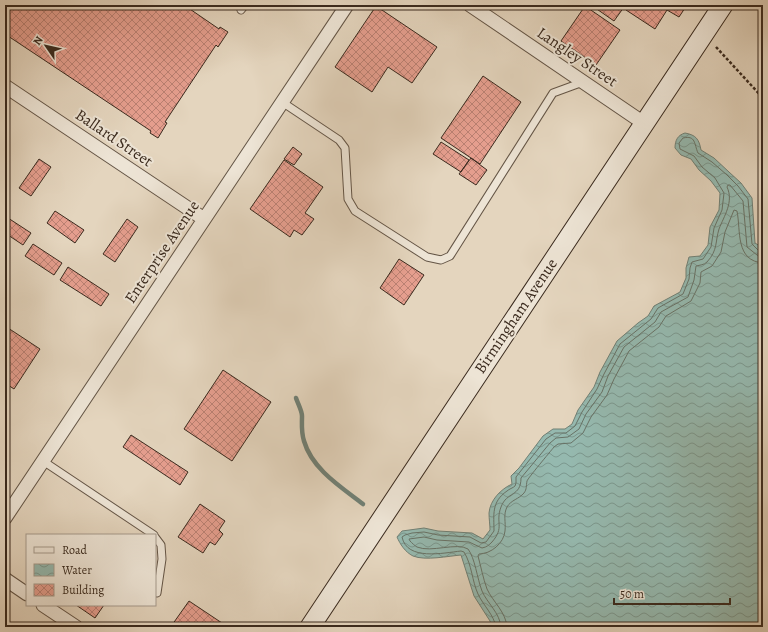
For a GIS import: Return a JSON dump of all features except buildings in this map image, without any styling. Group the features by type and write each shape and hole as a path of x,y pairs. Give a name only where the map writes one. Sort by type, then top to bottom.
{"main road":[{"name":"Birmingham Avenue","path":"310,627 723,5"}],"street":[{"name":"Enterprise Avenue","path":"5,518 347,5"},
{"name":"Langley Street","path":"470,5 645,124"},
{"name":"Ballard Street","path":"5,86 204,219"},
{"path":"5,579 26,593"},
{"path":"44,606 71,626"}],"lane":[{"path":"282,102 339,140 345,148 348,199 355,211 426,257 441,260 450,256 553,93 583,82"},
{"path":"43,460 151,534"},
{"path":"156,539 161,545 162,559 157,592"}],"path":[{"path":"715,45 763,98"}],"water":[{"path":"685,133 696,138 701,150 714,158 741,183 752,198 755,243 763,248 763,627 492,627 490,621 474,596 461,555 430,558 413,556 405,550 397,537 402,531 424,528 438,531 472,533 483,539 490,530 489,513 494,499 500,492 512,484 511,476 519,468 543,436 553,429 565,429 572,424 578,410 594,387 600,372 617,341 648,316 654,306 680,292 686,278 686,268 689,257 700,256 708,245 710,227 719,210 720,193 691,159 681,155 675,148 677,138"}],"waterway":[{"path":"296,398 302,414 302,431 308,451 320,469 328,477 363,504"}]}
